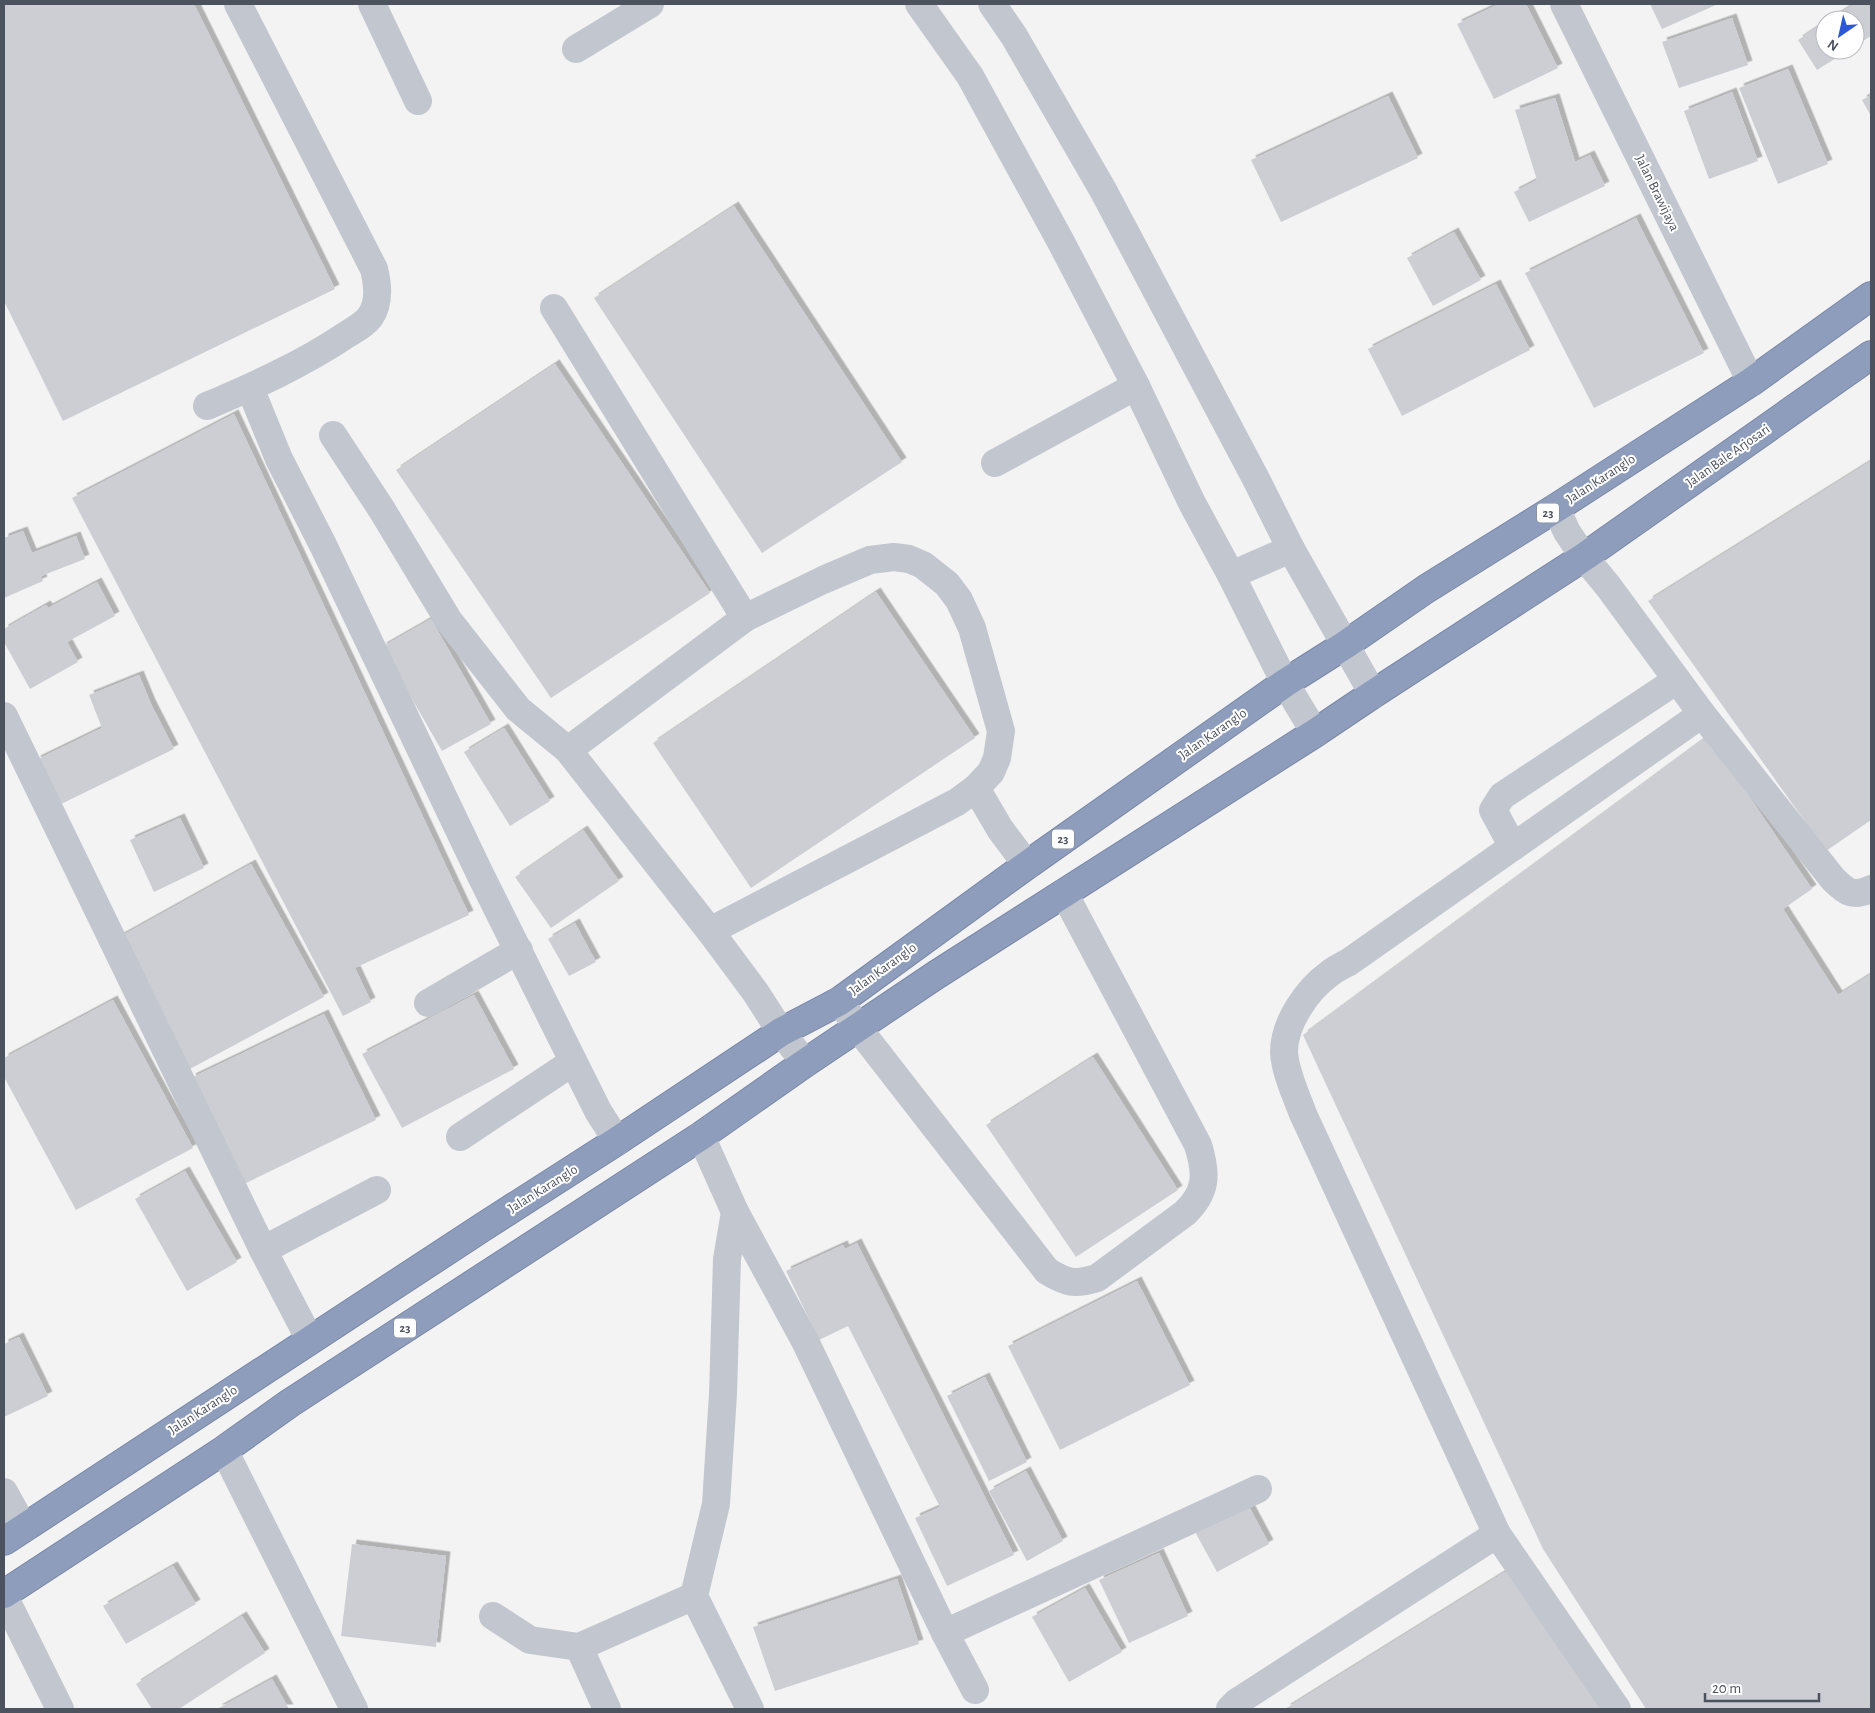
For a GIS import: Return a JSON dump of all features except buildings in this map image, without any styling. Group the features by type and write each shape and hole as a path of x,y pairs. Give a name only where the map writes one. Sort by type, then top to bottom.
{"highway":[{"name":"23","path":"1751,382 1871,296"},
{"name":"Jalan Bale Arjosari","path":"1584,557 1871,355"},
{"name":"Jalan Karanglo","path":"14,1534 310,1340 618,1142 781,1032 840,1001 1027,865 1285,683 1345,645 1426,589 1556,508 1751,382"},
{"name":"23","path":"4,1595 224,1450 290,1403 701,1136 858,1028 1584,557"}],"street":[{"path":"207,406 250,388 329,347 370,318 378,289 374,269 238,4"},
{"path":"372,4 418,101"},
{"path":"576,50 650,4"},
{"path":"919,4 970,76 1061,242 1136,386 1192,503 1231,575 1285,683 1315,733"},
{"path":"992,4 1014,36 1103,190 1291,549 1373,694"},
{"name":"Jalan Brawijaya","path":"1564,4 1751,382"},
{"path":"554,308 745,618"},
{"path":"995,463 1136,386"},
{"path":"250,388 278,459 323,545 481,876 598,1111 618,1142"},
{"path":"333,435 382,510 449,621 518,709 568,750 710,931 805,1063"},
{"path":"1556,508 1567,532 1584,557 1608,586 1702,714 1833,879 1849,892 1858,894 1871,889"},
{"path":"1231,575 1291,549"},
{"path":"568,750 745,618 823,580 870,560 894,557 909,559 923,565 947,584 959,600 972,628 1001,732 997,758 991,772 976,788 957,802 710,931"},
{"path":"1513,847 1493,810 1502,796 1677,680"},
{"path":"1617,1709 1497,1534 1303,1114 1289,1074 1284,1052 1288,1030 1296,1012 1310,993 1328,974 1349,962 1702,714"},
{"path":"4,716 263,1250 310,1340"},
{"path":"976,788 1000,829 1027,865"},
{"path":"840,1001 858,1028 1047,1271 1062,1280 1073,1283 1097,1278 1185,1213 1193,1205 1203,1186 1205,1173 1198,1145 1064,893"},
{"path":"428,1002 519,950"},
{"path":"460,1137 573,1062"},
{"path":"701,1136 735,1212 805,1341 945,1633 975,1690"},
{"path":"263,1250 377,1190"},
{"path":"735,1212 728,1260 723,1394 716,1504 694,1596 750,1709"},
{"path":"224,1450 354,1709"},
{"path":"945,1633 1258,1488"},
{"path":"4,1492 14,1534"},
{"path":"1230,1709 1237,1702 1497,1534"},
{"path":"4,1595 60,1709"},
{"path":"492,1616 530,1640 578,1646 694,1596"},
{"path":"578,1646 608,1709"}]}
